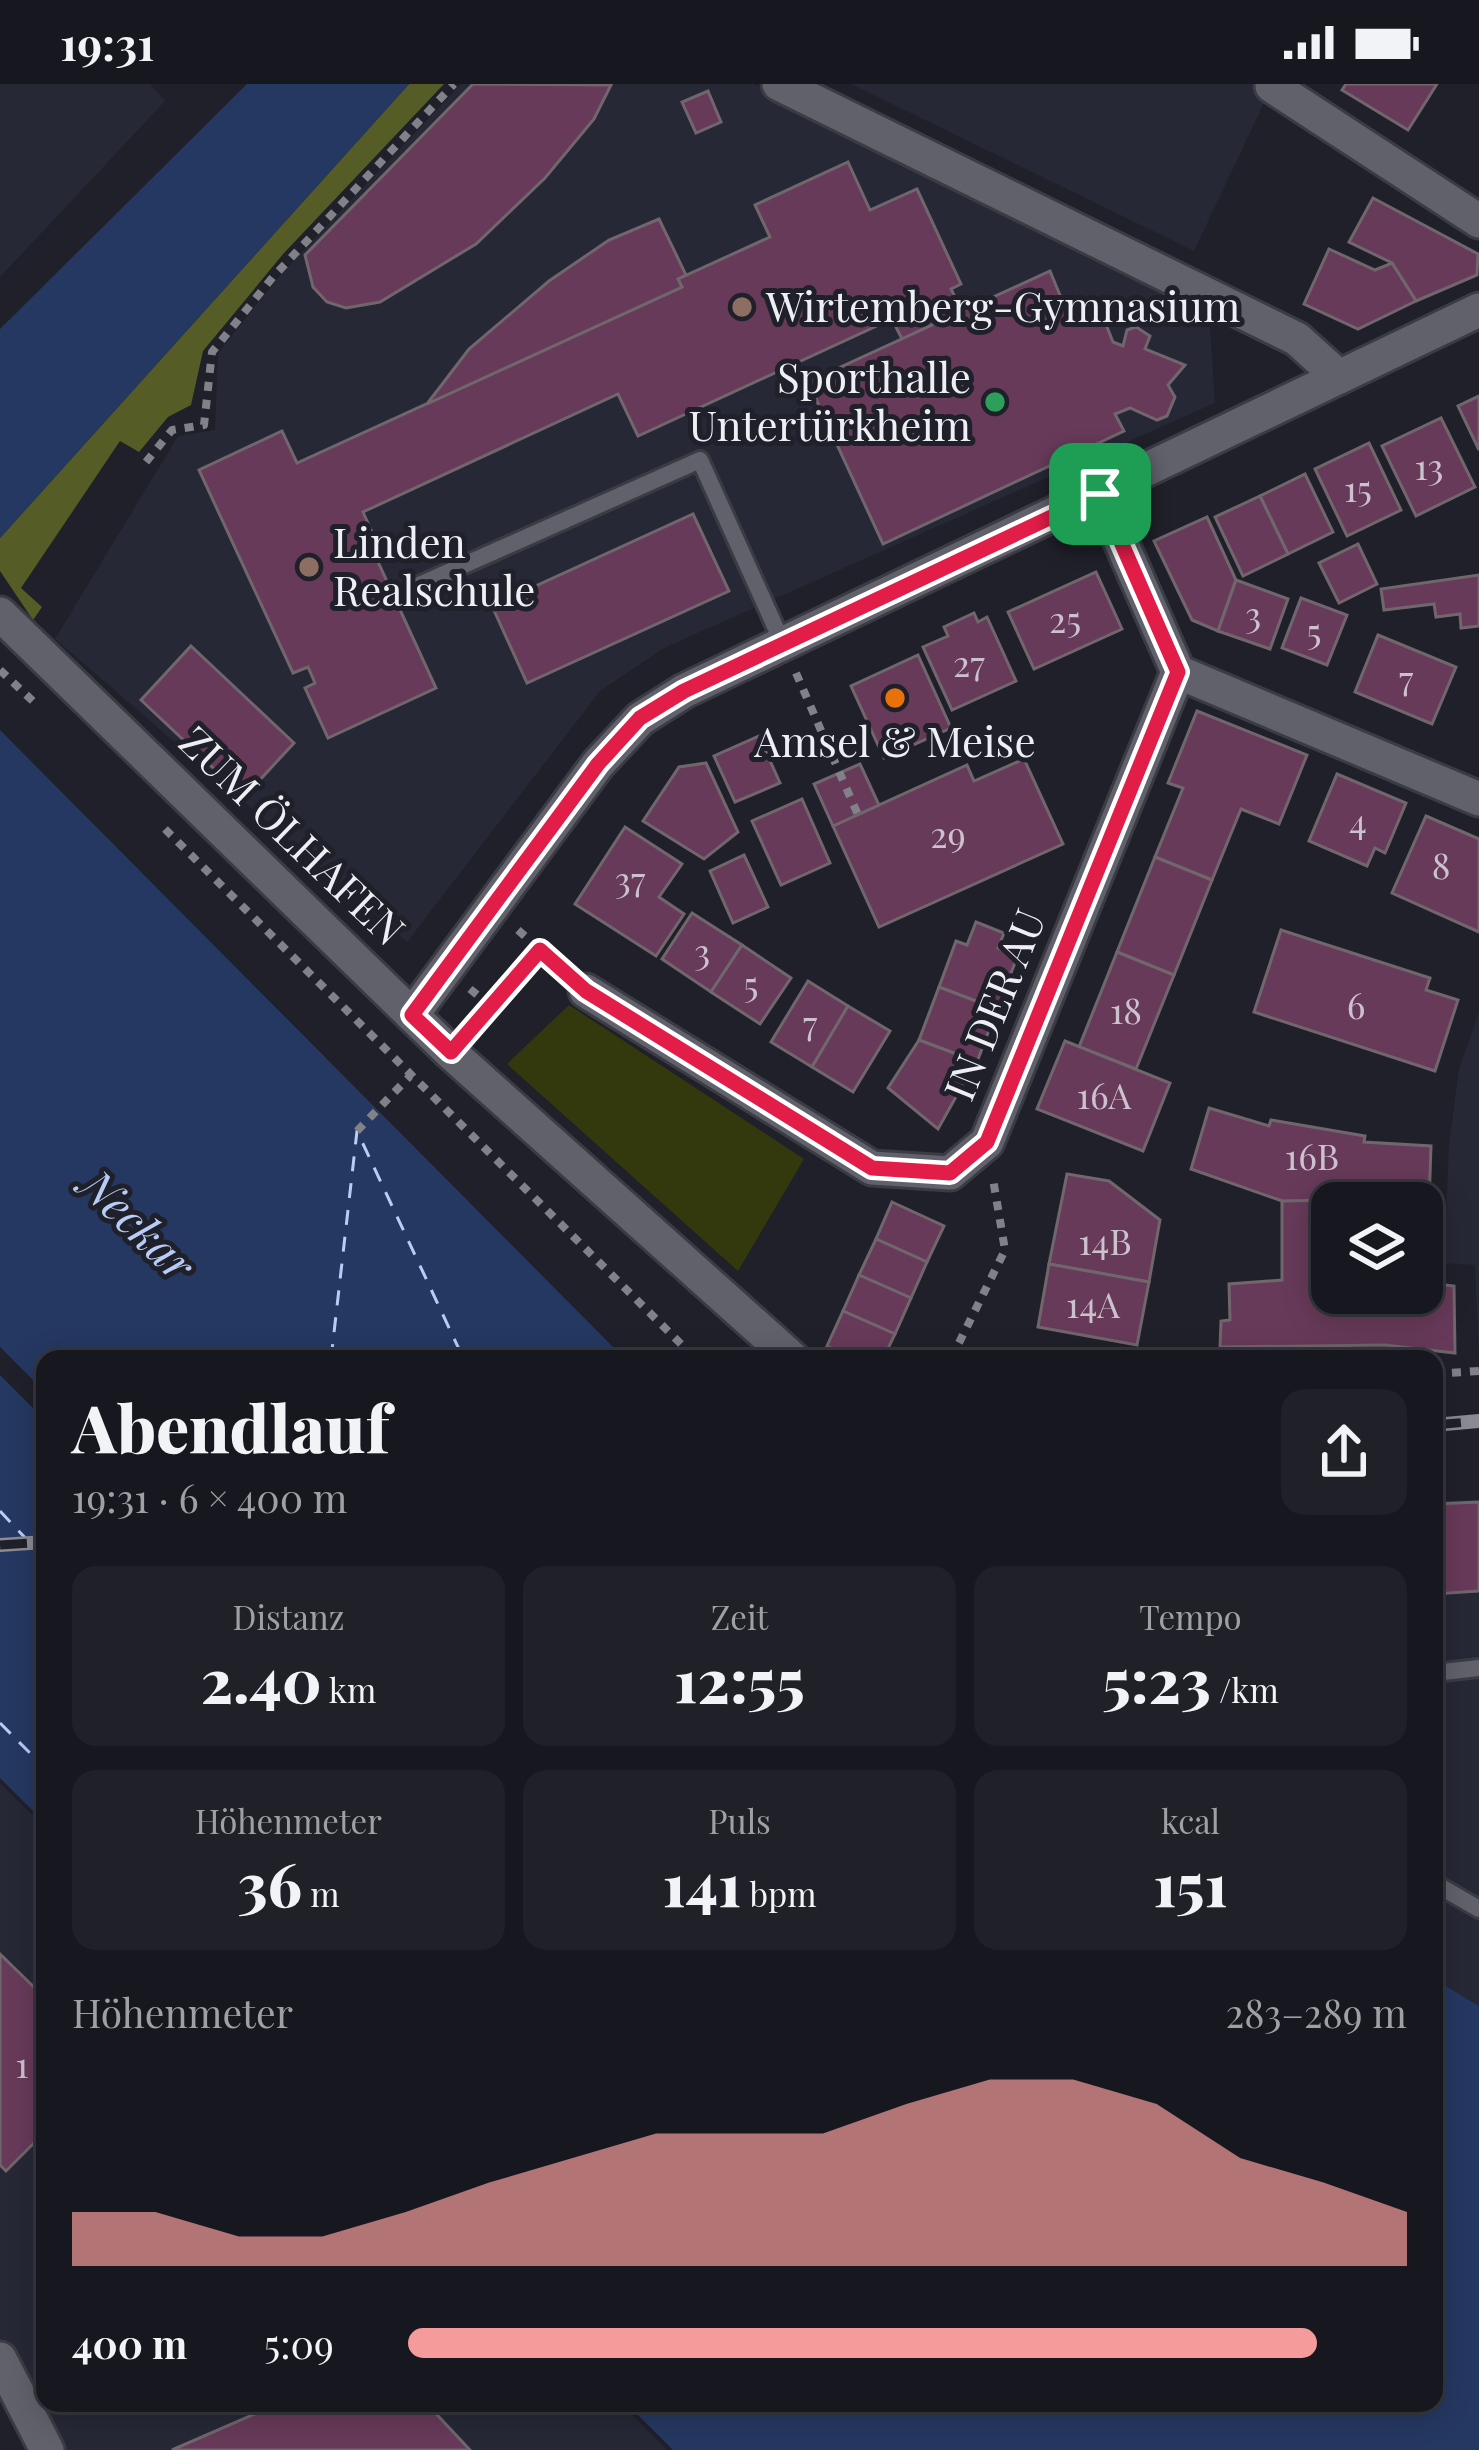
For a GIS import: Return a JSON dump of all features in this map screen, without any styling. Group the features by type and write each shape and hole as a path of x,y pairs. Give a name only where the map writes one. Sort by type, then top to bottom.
{"street":[{"path":"779,84 1297,339 1339,377"},
{"path":"1273,86 1479,221"},
{"path":"412,1015 598,764 640,718 783,644 1479,310"},
{"path":"1100,494 1178,672 1479,799"},
{"name":"ZUM ÖLHAFEN","path":"0,614 451,1052 783,1350"},
{"name":"IN DER AU","path":"586,991 872,1168 950,1173 987,1142 1178,672"},
{"path":"0,2359 47,2450"}],"lane":[{"path":"417,586 700,460 783,644"},
{"path":"1443,1672 1479,1668"},
{"path":"1443,1888 1479,1909"}],"path":[{"path":"146,462 172,430 204,425 212,352 273,277 454,84"},
{"path":"783,644 858,815"},
{"path":"0,670 49,716"},
{"path":"156,819 687,1350"},
{"path":"494,910 586,991"},
{"path":"451,1052 540,950"},
{"path":"357,1131 410,1076"},
{"path":"955,1350 1005,1250 987,1142"},
{"path":"1443,1373 1479,1371"}],"shaded area":[{"path":"0,84 150,84 165,101 0,277"},
{"path":"461,84 754,84 1209,312 1215,403 664,648 600,691 407,942 55,639 178,436 215,430 218,353 281,274"},
{"path":"851,84 1273,84 1194,251"},
{"path":"1479,1012 1479,1357 1475,1265 1444,1263 1449,1146 1459,1069"},
{"path":"1479,1500 1479,2006 1443,1984 1443,1501"},
{"path":"0,1783 36,1819 36,2412 629,2412 667,2450 30,2450 0,2391"}],"green space":[{"path":"409,84 444,84 284,253 203,351 191,405 168,417 139,452 120,441 21,588 42,607 33,620 0,571 0,538"},
{"path":"569,1005 804,1159 738,1271 507,1064"}],"water":[{"path":"247,84 409,84 0,538 0,329"},
{"name":"Neckar","path":"0,730 616,1350 36,1350 36,1383 0,1347"},
{"path":"0,1375 36,1411 36,1814 0,1778"},
{"path":"1443,1984 1479,2006 1479,2450 673,2450 635,2412 1443,2412"}],"building":[{"path":"473,84 611,85 594,119 545,178 476,244 380,302 346,308 327,302 313,287 305,255"},
{"path":"1346,84 1437,84 1408,130 1342,90"},
{"path":"708,91 721,122 696,133 682,102"},
{"path":"848,162 870,210 917,189 961,284 951,289 962,311 902,339 892,319 638,436 618,394 363,512 379,548 373,551 436,688 328,738 305,688 315,683 308,667 293,673 199,470 282,431 297,463 682,287 678,279 770,237 755,205"},
{"path":"1373,198 1478,254 1477,275 1416,301 1392,263 1349,242"},
{"path":"659,219 686,275 678,279 682,287 427,404 469,349 549,281 609,240"},
{"path":"1329,249 1375,270 1392,263 1416,301 1358,329 1304,304"},
{"name":"Sporthalle Untertürkheim","path":"1050,271 1072,324 1101,312 1113,342 1123,346 1127,330 1136,327 1150,336 1145,349 1185,365 1168,385 1175,397 1167,416 1157,420 1130,408 1115,414 1124,431 883,544 808,382"},
{"path":"1479,396 1479,450 1458,406"},
{"path":"1441,418 1475,487 1416,516 1382,446"},
{"path":"1369,443 1401,510 1347,536 1315,469"},
{"path":"1305,474 1333,532 1288,554 1260,496"},
{"path":"1260,496 1288,554 1243,576 1215,517"},
{"path":"693,514 729,591 527,683 492,606"},
{"path":"1207,517 1236,580 1218,631 1192,620 1154,541"},
{"path":"1358,544 1377,584 1339,603 1319,563"},
{"path":"1096,572 1122,629 1034,669 1008,612"},
{"path":"1479,575 1479,626 1461,628 1460,614 1436,617 1434,604 1384,610 1381,589"},
{"path":"1236,580 1288,599 1270,649 1218,631"},
{"path":"1301,598 1347,615 1327,665 1282,648"},
{"path":"974,613 978,622 987,617 1016,681 952,710 923,647 948,636 944,627"},
{"path":"1378,635 1456,667 1432,724 1355,692"},
{"path":"191,646 294,743 244,797 141,700"},
{"path":"918,655 951,728 884,758 851,686"},
{"path":"1197,711 1307,755 1279,824 1241,809 1212,880 1155,857 1183,788 1168,783"},
{"path":"759,736 780,783 735,802 714,756"},
{"path":"1024,759 1063,844 879,927 833,826 967,765 974,781"},
{"path":"706,763 738,832 704,859 643,821 679,767"},
{"path":"860,764 879,805 833,826 814,784"},
{"path":"1337,774 1406,803 1385,853 1375,848 1367,866 1309,841"},
{"path":"802,799 830,863 781,885 752,821"},
{"path":"1426,816 1479,839 1479,932 1392,893"},
{"path":"625,827 682,864 659,897 684,914 656,956 575,904"},
{"path":"744,855 768,907 733,923 710,871"},
{"path":"1155,857 1212,880 1174,975 1117,952"},
{"path":"692,913 742,945 711,992 662,959"},
{"path":"976,922 1004,933 998,948 1018,955 997,1009 939,987 956,941 967,945"},
{"path":"1281,930 1430,978 1426,990 1458,1000 1435,1071 1254,1012"},
{"path":"742,945 791,978 760,1024 711,992"},
{"path":"1117,952 1174,975 1136,1069 1079,1047"},
{"path":"808,981 848,1006 812,1067 771,1042"},
{"path":"939,987 997,1009 977,1062 919,1040"},
{"path":"848,1006 890,1031 853,1092 812,1067"},
{"path":"919,1040 962,1056 958,1073 966,1079 938,1129 888,1088"},
{"path":"1065,1041 1170,1083 1143,1151 1037,1109"},
{"path":"1209,1108 1269,1126 1271,1120 1365,1136 1364,1142 1431,1146 1430,1182 1311,1182 1311,1202 1282,1201 1191,1169"},
{"path":"1067,1174 1109,1181 1160,1220 1149,1282 1049,1264"},
{"path":"1311,1200 1311,1314 1443,1314 1443,1285 1454,1286 1455,1353 1385,1345 1220,1347 1221,1321 1230,1320 1229,1284 1282,1280 1282,1201"},
{"path":"892,1202 944,1226 927,1262 876,1239"},
{"path":"876,1239 927,1262 911,1298 859,1275"},
{"path":"1049,1264 1149,1282 1137,1345 1038,1327"},
{"path":"859,1275 911,1298 895,1334 843,1311"},
{"path":"843,1311 895,1334 887,1350 827,1346"},
{"path":"1479,1502 1479,1591 1443,1593 1443,1504"},
{"path":"0,1954 36,1989 36,2141 6,2171 0,2165"},
{"path":"259,2412 434,2412 470,2450 172,2450"}],"ferry route":[{"path":"332,1350 357,1131 461,1350"},
{"path":"0,1511 36,1549"},
{"path":"0,1723 36,1759"}],"railway":[{"path":"1443,1424 1479,1421"},
{"path":"0,1545 36,1543"}],"place":[{"name":"Wirtemberg-Gymnasium","path":"742,307"},
{"name":"Sporthalle Untertürkheim","path":"995,402"},
{"name":"Linden Realschule","path":"309,567"},
{"name":"Amsel & Meise","path":"895,698"}],"route":[{"path":"1100,494 1178,672 987,1142 950,1173 872,1168 586,991 540,950 451,1052 412,1015 598,764 640,718 684,691 1100,494"}]}
